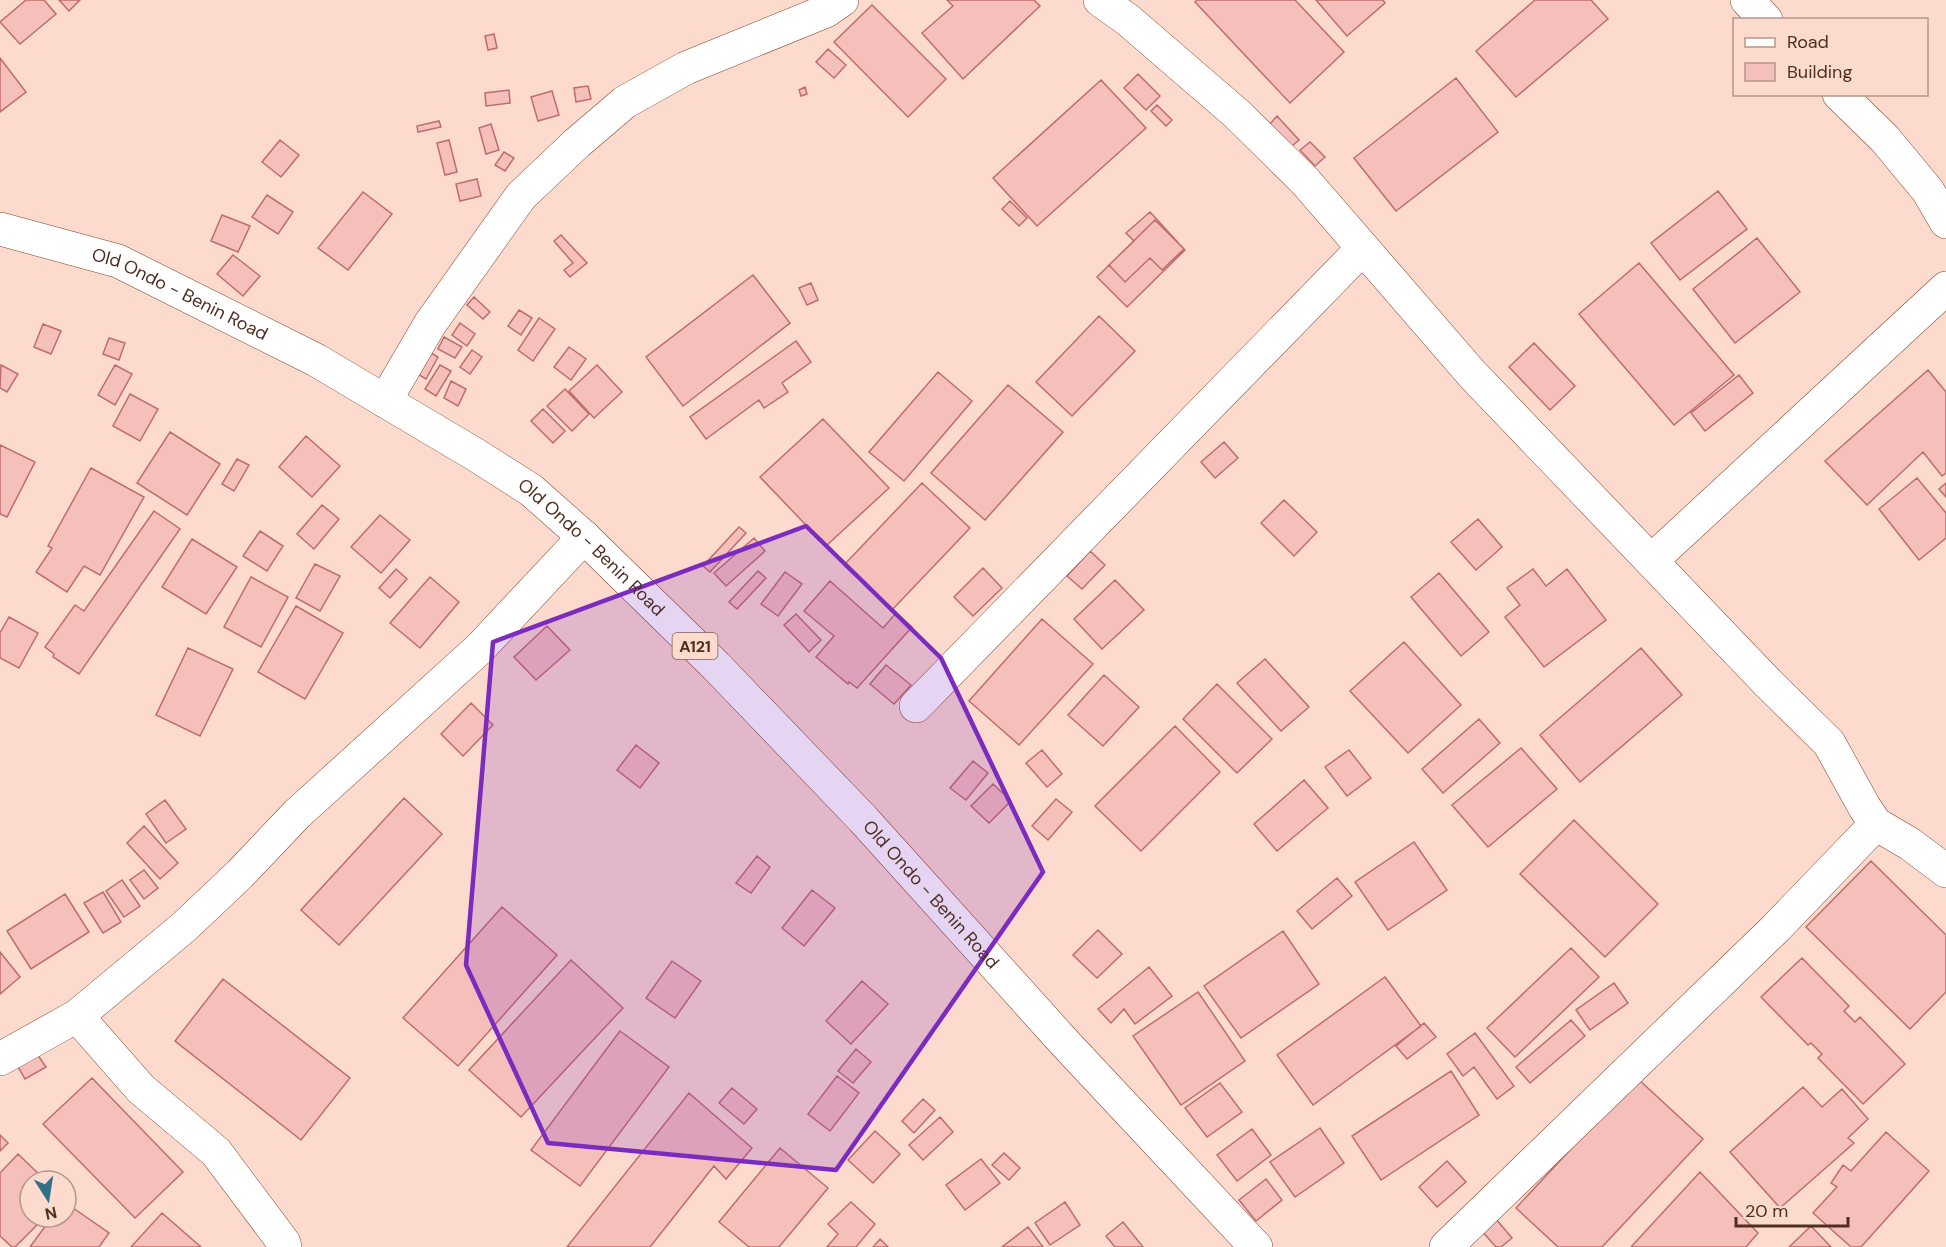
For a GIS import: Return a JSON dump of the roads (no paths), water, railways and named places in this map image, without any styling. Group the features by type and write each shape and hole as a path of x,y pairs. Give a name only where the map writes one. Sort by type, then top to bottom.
{"street":[{"path":"385,400 430,324 520,196 577,142 625,102 686,68 826,11 842,0"},
{"path":"1100,0 1128,20 1237,114 1305,181 1472,374 1769,684 1829,743 1876,824 1910,844 1946,871"},
{"path":"1747,0 1764,18"},
{"path":"1841,96 1885,139 1928,191 1946,222"},
{"name":"Old Ondo - Benin Road","path":"0,229 118,261 316,360 531,490 584,537 716,666 862,819 1072,1050 1256,1247"},
{"path":"916,706 1363,248"},
{"path":"1651,561 1946,288"},
{"path":"0,1059 77,1016 183,927 240,874 297,814 480,648 584,537"},
{"path":"1446,1247 1776,928 1876,824"},
{"path":"77,1016 141,1089 216,1152 285,1247"}]}
